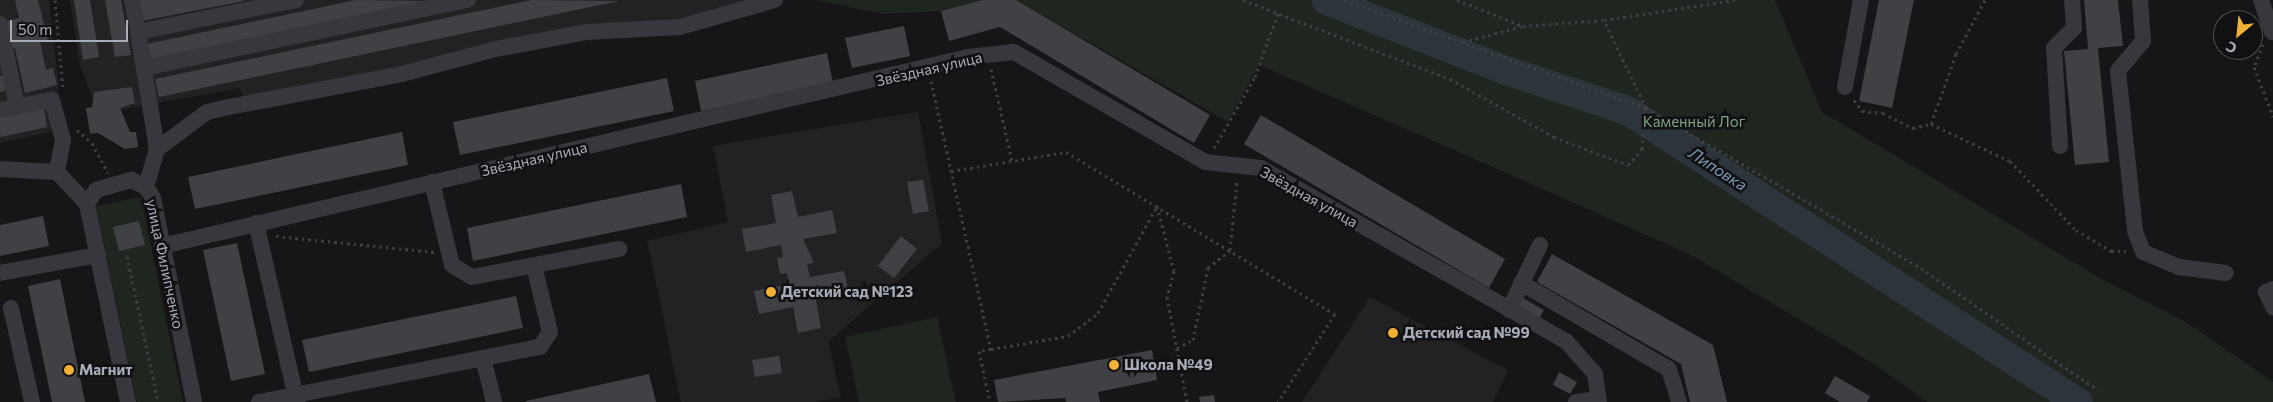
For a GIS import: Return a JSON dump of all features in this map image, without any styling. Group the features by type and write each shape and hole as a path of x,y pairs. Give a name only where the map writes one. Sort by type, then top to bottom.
{"street":[{"path":"132,0 157,149 146,187"},
{"path":"138,32 296,0"},
{"path":"144,68 468,0"},
{"path":"157,149 207,112 402,74 496,49 578,33 680,27 775,0"},
{"path":"1845,87 1861,0"},
{"path":"2060,146 2054,48 2074,28 2072,0"},
{"path":"2140,0 2143,41 2118,71 2135,231 2143,252 2180,267 2226,273"},
{"path":"2261,0 2272,32"},
{"path":"0,24 5,67 17,106"},
{"name":"Звёздная улица","path":"162,246 257,229 432,182 988,54 1014,52 1205,162 1261,168 1508,310 1566,340 1595,374 1598,400"},
{"path":"0,110 52,100 63,140 57,172"},
{"path":"0,169 57,172 87,204 128,402"},
{"name":"улица Филипченко","path":"87,204 96,190 132,180 146,187 153,198 194,402"},
{"path":"432,182 452,265 472,278 619,249"},
{"path":"257,229 296,398"},
{"path":"1508,310 1540,245"},
{"path":"0,273 98,255"},
{"path":"259,402 296,398 540,346 550,332 534,266"},
{"path":"1521,283 1669,369 1679,402"},
{"path":"2273,289 2266,292 2273,307"},
{"path":"11,308 32,402"},
{"path":"484,358 494,402"},
{"path":"1576,402 1598,400"}],"path":[{"path":"55,0 63,94"},
{"path":"1243,0 1450,79 1554,137 1628,165 1642,149 1646,108 1604,20"},
{"path":"1344,0 1646,108 1922,268 2098,390"},
{"path":"1457,0 1523,26"},
{"path":"1463,42 1523,26 1604,20 1735,0"},
{"path":"1930,124 1956,54 1984,0"},
{"path":"1205,162 1255,77 1278,13"},
{"path":"2272,32 2254,67 2273,116"},
{"path":"988,54 1012,161"},
{"path":"928,68 991,349"},
{"path":"1845,87 1862,111 1883,113 1913,128 1930,124 2010,161 2083,234 2111,251 2143,252"},
{"path":"72,127 92,143 114,184"},
{"path":"951,171 1066,152 1335,314 1278,402"},
{"path":"1177,348 1193,340 1208,268 1230,250 1238,166"},
{"path":"1158,206 1174,271 1167,297 1187,402"},
{"path":"990,402 979,351 1068,336 1098,313 1158,206"},
{"path":"257,229 449,253"},
{"path":"127,256 158,402"}],"shaded area":[{"path":"0,0 49,0 59,87 51,132 0,143"},
{"path":"70,0 761,0 761,4 245,105 240,88 98,114 80,64"},
{"name":"Детский сад №123","path":"918,112 942,243 828,342 841,397 815,402 681,402 647,241 728,222 713,146"},
{"name":"Детский сад №99","path":"1370,297 1508,370 1493,402 1302,402"}],"green space":[{"path":"816,0 983,0 941,11 883,14"},
{"name":"Каменный Лог","path":"1016,0 1775,0 1822,112 2105,281 2186,322 2273,382 2273,402 1928,402 1874,364 1691,255 1486,164 1259,65 1228,122"},
{"path":"141,197 183,402 137,402 96,206"},
{"path":"937,317 956,402 859,402 845,337"}],"building":[{"path":"15,0 38,0 48,40 40,42 46,70 53,68 57,85 25,93 15,48 9,49 3,22 19,18"},
{"path":"74,0 90,0 99,57 83,60"},
{"path":"105,0 121,0 131,55 115,57"},
{"path":"137,0 244,0 244,1 141,21"},
{"path":"356,0 428,1 151,59 147,44"},
{"path":"532,0 619,1 159,97 155,79"},
{"path":"983,0 1016,0 1210,115 1194,143 1000,27 949,41 941,11"},
{"path":"1879,0 1914,0 1892,108 1859,101"},
{"path":"2084,0 2118,0 2123,46 2098,48 2109,162 2075,165 2064,51 2088,49"},
{"path":"904,26 910,56 852,68 845,38"},
{"path":"827,53 833,84 701,111 695,81"},
{"path":"5,75 8,90 0,92 0,76"},
{"path":"667,78 674,111 460,155 453,122"},
{"path":"132,87 135,103 120,108 130,132 136,132 138,147 125,149 98,133 90,134 86,108 92,107 94,92"},
{"path":"44,108 47,127 0,137 0,117"},
{"path":"1261,115 1505,259 1489,288 1244,144"},
{"path":"402,132 408,165 195,209 188,177"},
{"path":"923,180 929,211 913,214 907,182"},
{"path":"681,184 687,217 473,261 467,228"},
{"path":"792,191 798,217 832,210 837,233 803,239 814,263 807,264 810,277 844,271 849,293 816,300 821,328 798,333 793,307 759,314 754,291 789,284 787,273 780,274 777,258 783,257 781,245 746,252 742,229 776,223 771,195"},
{"path":"43,216 49,246 0,256 0,225"},
{"path":"139,221 145,245 119,251 113,227"},
{"path":"901,236 917,249 894,278 878,266"},
{"path":"237,243 265,374 231,381 203,250"},
{"path":"1552,254 1713,345 1727,402 1690,402 1681,364 1537,282"},
{"path":"60,279 85,402 52,402 28,286"},
{"path":"516,296 523,328 309,372 302,340"},
{"path":"1521,297 1544,310 1537,322 1514,309"},
{"name":"Школа №49","path":"1152,350 1157,380 1098,392 1100,402 1066,402 1065,398 998,402 994,380"},
{"path":"779,356 782,373 755,377 752,360"},
{"path":"1559,372 1577,382 1570,394 1553,385"},
{"path":"649,374 656,402 526,402 526,401"},
{"path":"1835,376 1870,396 1867,402 1840,402 1825,393"},
{"path":"1214,395 1215,402 1200,402 1199,397"}],"waterway":[{"name":"Липовка","path":"1326,0 1506,70 1627,110 2078,402"}],"place":[{"name":"Детский сад №123","path":"771,292"},
{"name":"Детский сад №99","path":"1393,333"},
{"name":"Школа №49","path":"1114,365"},
{"name":"Магнит","path":"69,370"}]}
